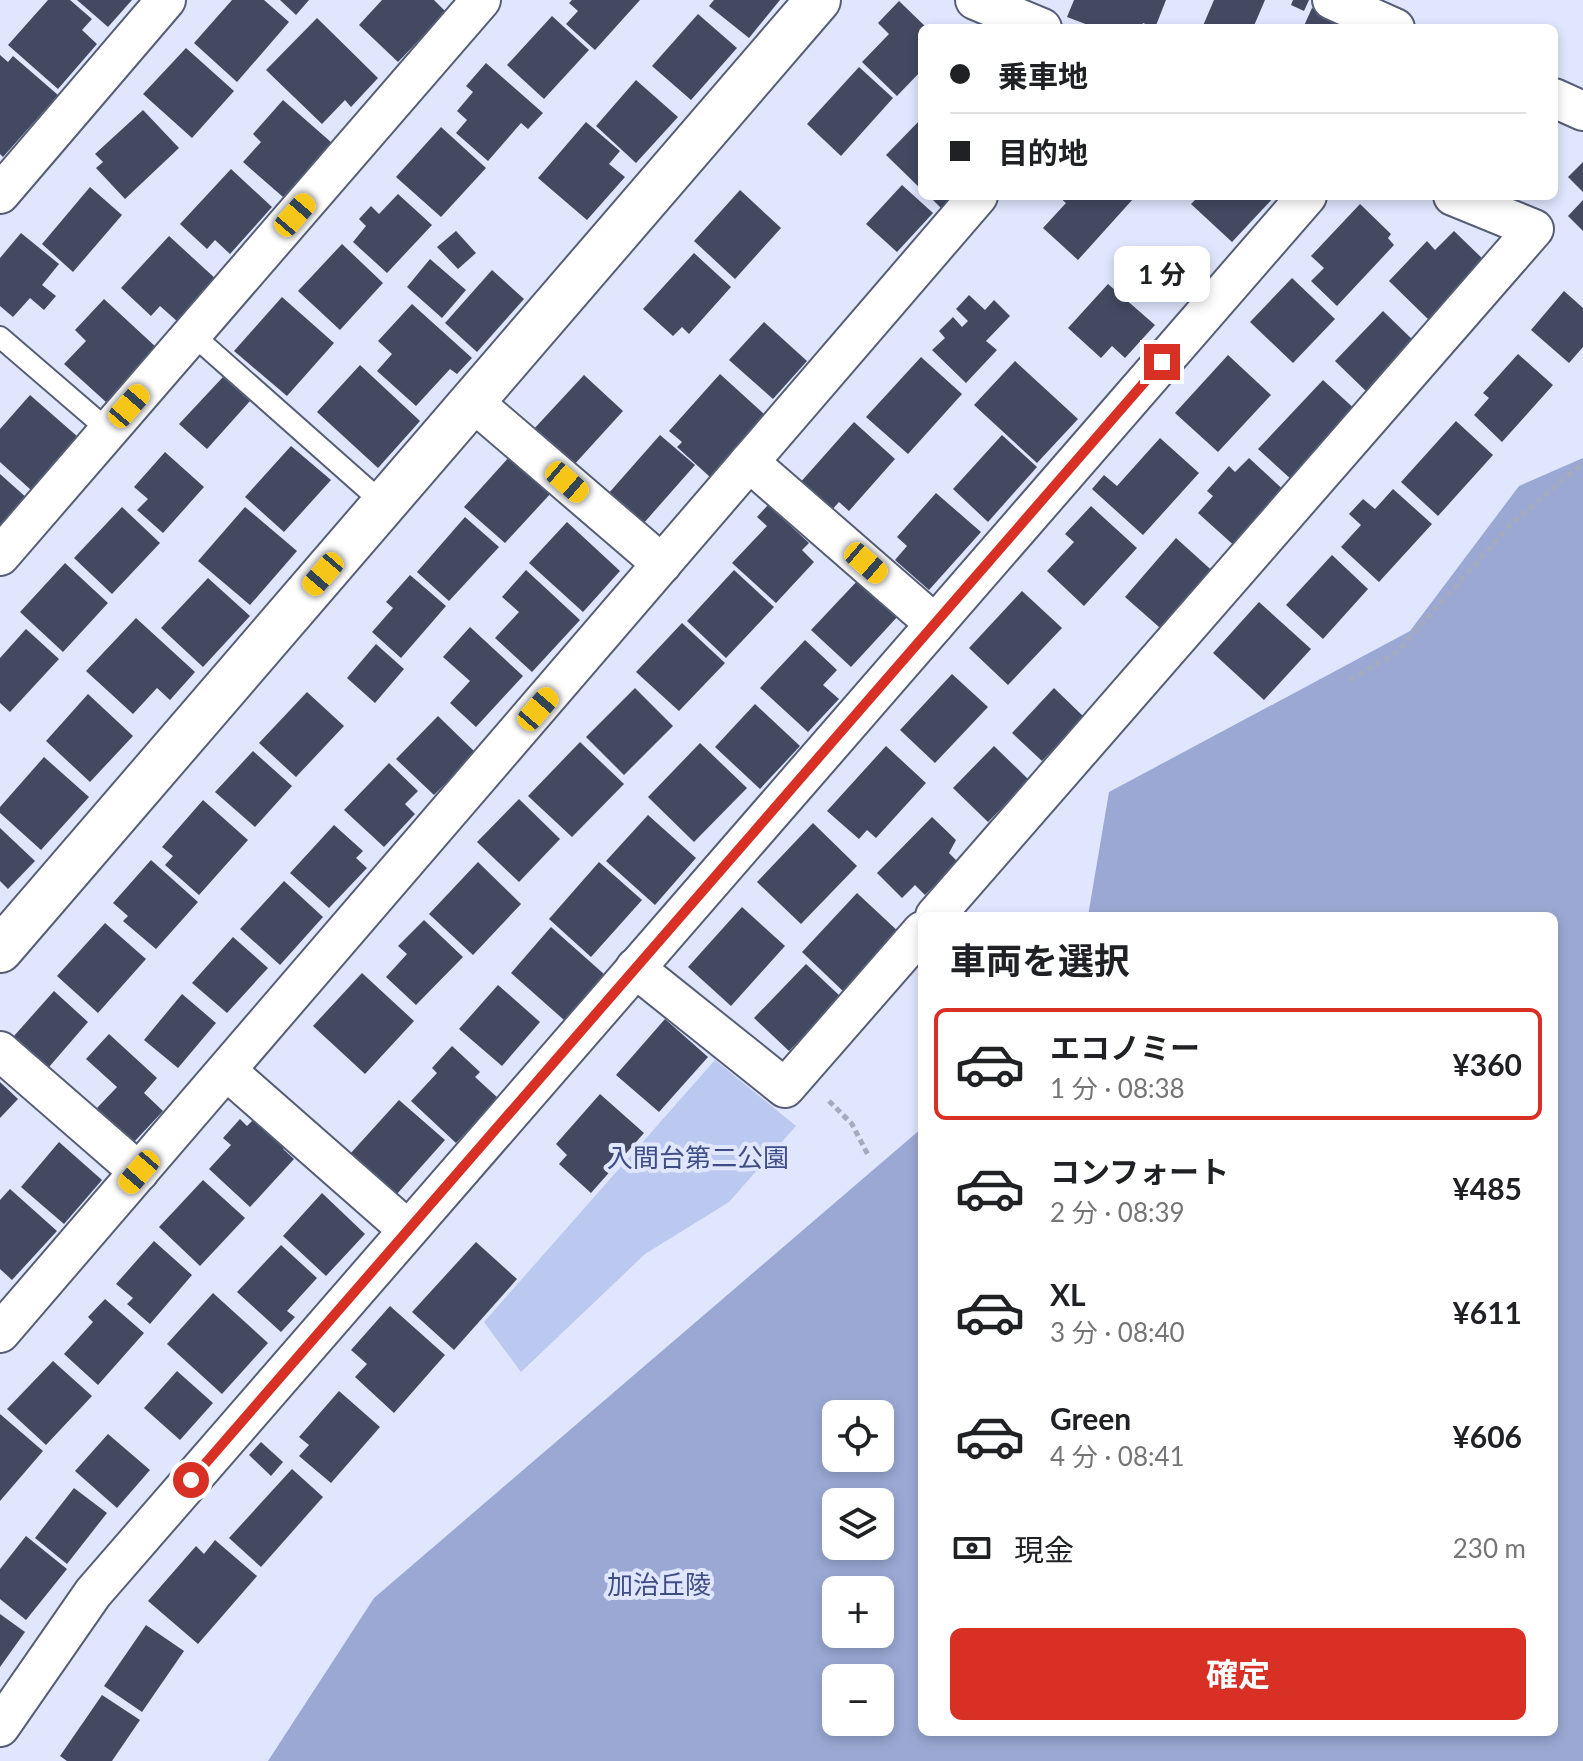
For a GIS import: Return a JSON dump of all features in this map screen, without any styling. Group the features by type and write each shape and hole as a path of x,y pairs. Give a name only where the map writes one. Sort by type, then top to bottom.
{"street":[{"path":"0,194 166,0"},
{"path":"0,556 481,0"},
{"path":"0,950 818,0"},
{"path":"975,0 1032,24"},
{"path":"1332,0 1386,24"},
{"path":"1558,100 1583,111"},
{"path":"0,1333 975,200"},
{"path":"0,1727 93,1593 1304,200"},
{"path":"938,912 1534,229 1463,200"},
{"path":"472,401 662,564"},
{"path":"749,462 935,624"},
{"path":"635,968 785,1088 918,936"},
{"path":"0,1051 139,1172"},
{"path":"227,1071 408,1230"}],"lane":[{"path":"192,334 384,504"},
{"path":"0,337 108,430"}],"path":[{"path":"1350,680 1397,652 1511,524 1583,463"},
{"path":"800,1072 852,1124 869,1157"}],"green space":[{"name":"加治丘陵","path":"1583,458 1583,1761 268,1761 374,1598 918,1131 918,1736 1558,1736 1558,912 1089,912 1109,792 1410,631 1519,486"},
{"name":"入間台第二公園","path":"715,1060 796,1126 729,1202 645,1254 521,1372 484,1322"}],"building":[{"path":"48,0 70,0 92,19 82,30 97,44 58,89 8,45"},
{"path":"77,0 132,0 108,27"},
{"path":"232,0 264,0 289,22 237,82 194,43"},
{"path":"280,0 309,0 296,15"},
{"path":"382,0 434,0 446,12 398,62 359,25"},
{"path":"572,0 640,0 595,50 566,24 578,11 569,3"},
{"path":"714,0 780,0 749,38 709,6"},
{"path":"1074,0 1166,0 1157,24 1085,24 1067,17"},
{"path":"1214,0 1265,0 1255,24 1204,24"},
{"path":"1293,0 1309,0 1304,11 1291,5"},
{"path":"899,1 923,24 918,24 918,74 897,96 862,62 889,34 878,23"},
{"path":"1312,8 1350,24 1305,24"},
{"path":"698,14 737,48 691,100 652,66"},
{"path":"552,16 589,50 544,99 507,65"},
{"path":"317,18 378,78 351,107 345,100 322,124 266,70"},
{"path":"186,48 234,91 192,138 143,94"},
{"path":"0,55 8,62 13,56 58,95 3,157 0,154"},
{"path":"486,63 543,113 528,129 521,123 488,161 456,133 467,120 457,111 473,92 466,86"},
{"path":"859,67 893,98 841,156 807,124"},
{"path":"636,80 678,117 636,163 596,126"},
{"path":"283,100 332,143 283,197 243,162 261,142 253,134"},
{"path":"143,110 179,148 125,199 96,168 103,162 95,154"},
{"path":"586,122 620,151 609,164 625,177 587,220 538,178"},
{"path":"918,122 918,186 886,155"},
{"path":"441,127 486,168 441,217 396,177"},
{"path":"1583,162 1583,192 1568,177"},
{"path":"231,169 272,207 230,254 215,240 207,249 180,224"},
{"path":"902,185 933,213 897,252 866,224"},
{"path":"90,187 122,215 73,272 42,244"},
{"path":"740,190 781,228 735,279 694,241"},
{"path":"398,194 432,225 387,273 353,242 366,226 359,219 371,206 379,214"},
{"path":"933,200 951,200 942,209"},
{"path":"1063,200 1132,200 1078,260 1043,228 1066,203"},
{"path":"1195,200 1271,200 1232,242 1191,204"},
{"path":"1583,200 1583,231 1568,216"},
{"path":"1360,204 1391,234 1388,238 1394,245 1337,306 1311,281 1324,268 1311,256"},
{"path":"456,231 476,253 458,269 437,247"},
{"path":"1454,231 1486,262 1430,321 1389,281 1427,241 1435,250"},
{"path":"21,233 59,264 42,285 56,296 44,310 30,298 13,317 0,306 0,258"},
{"path":"169,236 217,280 178,322 160,306 151,316 121,288"},
{"path":"342,244 383,283 340,330 298,291"},
{"path":"694,253 731,287 689,334 682,327 673,336 643,309"},
{"path":"430,259 466,290 442,318 407,287"},
{"path":"492,270 524,299 477,352 445,323"},
{"path":"1292,278 1335,319 1293,363 1250,322"},
{"path":"1108,284 1155,325 1125,358 1112,346 1101,358 1068,328"},
{"path":"1564,291 1583,308 1583,347 1569,363 1531,330"},
{"path":"969,295 985,310 994,300 1010,316 986,341 997,350 966,383 932,350 945,338 939,331 953,317 962,327 968,321 956,309"},
{"path":"282,297 334,343 287,396 234,351"},
{"path":"104,299 157,348 106,402 64,364 86,341 75,330"},
{"path":"412,304 472,358 457,374 450,369 416,406 377,371 392,354 378,341"},
{"path":"1383,311 1417,344 1369,394 1335,361"},
{"path":"764,322 807,361 773,399 729,360"},
{"path":"1518,354 1553,385 1502,442 1474,415 1489,398 1483,393"},
{"path":"1228,355 1271,395 1218,452 1175,413"},
{"path":"921,357 962,394 908,454 866,417"},
{"path":"1015,361 1078,419 1037,463 974,405"},
{"path":"360,365 420,421 378,468 317,412"},
{"path":"720,374 765,415 710,477 677,447 682,442 669,431"},
{"path":"584,375 623,411 572,467 532,431"},
{"path":"223,377 250,401 207,449 179,424"},
{"path":"1323,380 1358,412 1293,481 1258,449"},
{"path":"30,395 78,437 31,490 0,462 0,429"},
{"path":"1456,421 1493,455 1438,516 1401,482"},
{"path":"854,422 895,459 849,511 839,502 830,512 799,484"},
{"path":"660,435 695,465 643,524 608,494"},
{"path":"1002,435 1037,467 988,522 953,489"},
{"path":"1160,438 1199,473 1143,535 1092,489 1104,475 1117,486"},
{"path":"291,446 331,480 284,532 245,497"},
{"path":"165,452 204,487 163,533 137,510 148,499 134,487"},
{"path":"511,455 552,492 505,543 464,507"},
{"path":"1249,458 1288,494 1238,549 1198,513 1213,496 1207,491 1229,466 1235,472"},
{"path":"0,474 28,499 0,529"},
{"path":"1393,489 1432,524 1379,582 1341,547 1361,525 1349,514 1363,499 1375,509"},
{"path":"936,493 981,532 929,590 895,560 907,546 897,537"},
{"path":"768,505 809,543 802,550 814,562 776,603 732,563 767,526 757,517"},
{"path":"1091,506 1137,548 1084,606 1047,571 1074,542 1065,534"},
{"path":"122,507 160,543 112,594 74,558"},
{"path":"245,507 297,551 250,605 198,561"},
{"path":"465,517 499,547 449,601 417,572"},
{"path":"567,522 620,571 583,612 529,563"},
{"path":"1176,538 1218,576 1167,634 1125,597"},
{"path":"1332,555 1368,589 1323,639 1286,605"},
{"path":"65,563 108,603 63,652 20,612"},
{"path":"526,570 580,620 532,672 495,638 519,612 502,597"},
{"path":"734,570 774,607 726,658 687,621"},
{"path":"410,575 446,606 401,658 372,632 393,608 386,602"},
{"path":"208,578 250,616 203,667 161,628"},
{"path":"860,578 899,615 851,667 811,630"},
{"path":"1022,591 1062,628 1008,685 969,648"},
{"path":"1259,602 1311,649 1264,700 1213,653"},
{"path":"136,618 195,672 170,700 157,688 133,714 86,671"},
{"path":"682,623 725,663 679,711 636,672"},
{"path":"470,627 523,676 476,727 450,703 470,681 443,657"},
{"path":"26,629 59,659 10,712 0,703 0,658"},
{"path":"805,640 837,670 823,685 839,699 808,732 760,688"},
{"path":"376,644 404,669 375,703 347,678"},
{"path":"952,674 988,707 935,763 900,730"},
{"path":"635,688 673,726 624,775 586,737"},
{"path":"1054,688 1084,717 1042,761 1012,733"},
{"path":"307,692 344,726 296,777 259,743"},
{"path":"88,694 133,736 90,782 46,741"},
{"path":"755,704 800,746 760,789 715,747"},
{"path":"438,716 476,753 434,795 396,759"},
{"path":"580,742 624,784 572,837 528,796"},
{"path":"700,743 747,788 694,842 648,797"},
{"path":"886,746 926,783 876,838 867,830 859,839 827,811"},
{"path":"994,746 1029,780 988,822 953,788"},
{"path":"253,751 292,786 255,827 215,792"},
{"path":"44,757 89,797 41,850 0,813 0,807"},
{"path":"389,763 418,791 405,804 415,814 384,847 344,810"},
{"path":"519,799 560,839 519,882 477,842"},
{"path":"203,800 248,840 199,895 165,865 173,856 162,847"},
{"path":"648,815 696,858 655,905 606,861"},
{"path":"932,817 956,840 949,853 958,862 925,895 915,885 902,898 877,873"},
{"path":"813,823 857,866 801,924 757,882"},
{"path":"334,825 363,851 356,858 367,868 329,908 290,873"},
{"path":"0,828 35,861 8,889 0,881"},
{"path":"151,860 198,902 156,949 123,921 128,916 113,903"},
{"path":"478,862 521,904 473,955 429,914"},
{"path":"599,862 642,900 591,957 549,919"},
{"path":"284,881 323,917 280,965 240,929"},
{"path":"857,893 901,934 845,993 802,952"},
{"path":"742,907 785,946 731,1006 688,967"},
{"path":"424,920 463,957 416,1005 386,977 407,954 398,946"},
{"path":"105,923 146,959 98,1013 57,976"},
{"path":"551,927 605,975 564,1020 511,973"},
{"path":"233,937 268,968 227,1013 192,983"},
{"path":"806,964 841,997 789,1051 754,1018"},
{"path":"362,973 414,1021 365,1074 313,1026"},
{"path":"498,985 540,1022 502,1066 459,1029"},
{"path":"54,991 88,1022 49,1067 14,1036"},
{"path":"182,994 216,1023 178,1068 144,1040"},
{"path":"665,1019 708,1057 659,1112 616,1075"},
{"path":"109,1034 157,1078 144,1093 163,1111 134,1142 97,1108 117,1087 86,1059"},
{"path":"452,1046 480,1072 475,1077 498,1098 456,1143 411,1101 437,1073 432,1068"},
{"path":"0,1082 18,1099 0,1118"},
{"path":"600,1094 644,1133 591,1193 559,1164 567,1155 556,1144"},
{"path":"399,1100 445,1140 396,1195 350,1154"},
{"path":"257,1116 287,1144 283,1149 294,1159 250,1207 209,1169 231,1145 223,1138 240,1119 247,1126"},
{"path":"59,1142 102,1180 64,1224 21,1187"},
{"path":"203,1180 245,1218 200,1266 159,1227"},
{"path":"10,1189 57,1231 12,1280 0,1269 0,1200"},
{"path":"322,1193 365,1234 326,1276 283,1236"},
{"path":"154,1241 192,1275 150,1324 127,1304 133,1298 116,1284"},
{"path":"476,1242 517,1279 454,1350 412,1312"},
{"path":"281,1245 317,1278 287,1311 295,1317 281,1332 237,1292"},
{"path":"213,1293 268,1343 222,1394 167,1344"},
{"path":"105,1299 144,1333 98,1385 64,1354 93,1322 88,1317"},
{"path":"390,1306 445,1355 394,1413 355,1377 367,1364 351,1350"},
{"path":"53,1361 92,1396 46,1445 7,1409"},
{"path":"177,1371 213,1403 180,1440 144,1408"},
{"path":"339,1391 380,1427 331,1483 299,1456 309,1445 299,1437"},
{"path":"0,1414 43,1451 0,1501"},
{"path":"108,1434 150,1470 117,1508 75,1471"},
{"path":"261,1442 283,1462 271,1476 249,1455"},
{"path":"292,1469 323,1497 261,1567 229,1538"},
{"path":"74,1488 107,1513 67,1564 35,1538"},
{"path":"26,1536 67,1569 26,1620 0,1599 0,1569"},
{"path":"215,1540 257,1576 198,1644 148,1601 196,1546 204,1554"},
{"path":"0,1614 25,1632 0,1667"},
{"path":"146,1625 184,1651 142,1712 104,1686"},
{"path":"102,1695 140,1720 112,1761 67,1761 60,1756"}],"route":[{"path":"191,1480 1162,362"}]}
